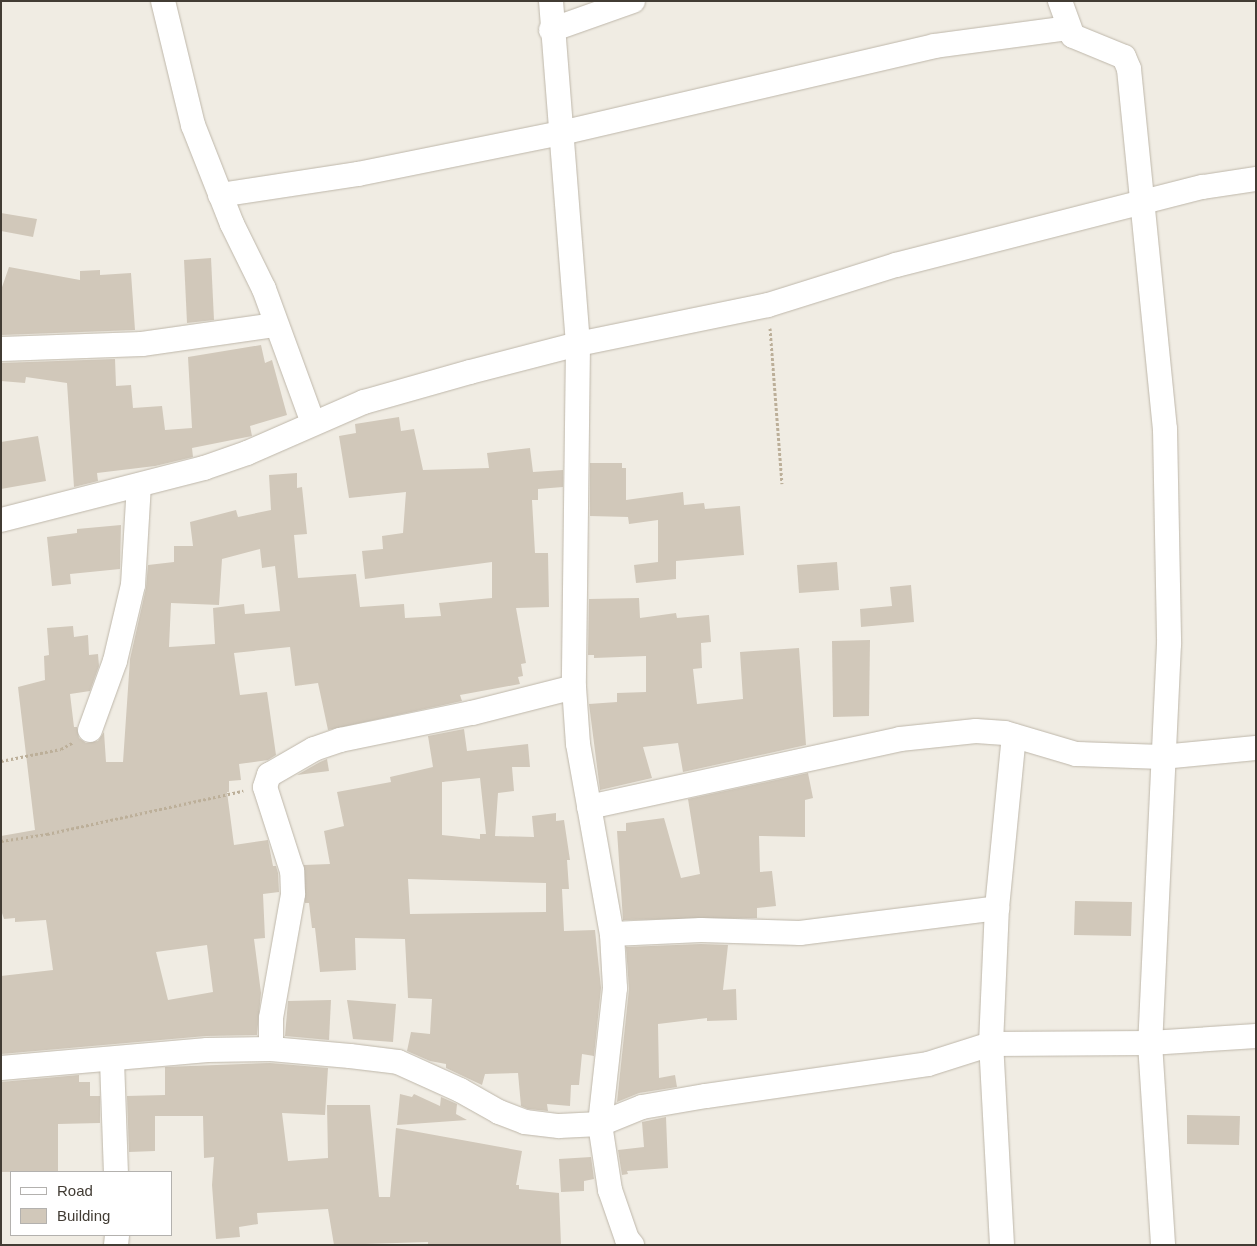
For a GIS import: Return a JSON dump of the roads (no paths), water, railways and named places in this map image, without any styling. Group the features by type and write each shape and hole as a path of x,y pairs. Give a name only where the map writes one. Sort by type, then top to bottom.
{"street":[{"path":"163,1 193,125 220,195 264,289 313,423"},
{"path":"551,1 551,30 578,344 574,687 588,807 612,934 613,1021 600,1124 610,1190 627,1239 632,1245"},
{"path":"551,30 633,1"},
{"path":"1060,1 1069,28 1080,41 1124,57 1129,69 1165,429 1169,644 1162,757 1150,1043 1163,1245"},
{"path":"220,195 358,174 561,133 934,46 1069,28"},
{"path":"1,520 139,485 247,453 313,423 372,400 578,344 768,305 896,265 1144,204 1203,187 1256,179"},
{"path":"1,349 142,344 276,325"},
{"path":"90,730 115,661 133,585 139,485"},
{"path":"271,1049 271,1018 293,894 292,871 265,787 269,775 278,767 340,740 472,713 574,687"},
{"path":"588,807 638,799 900,739 976,731 1014,736 1076,754 1162,757 1256,748"},
{"path":"1002,1245 991,1044 997,908 1014,736"},
{"path":"612,934 701,930 800,933 997,908"},
{"path":"1,1068 112,1060 206,1050 271,1049 398,1062 524,1122 558,1126 600,1124 642,1107 928,1064 991,1044 1150,1043 1256,1036"},
{"path":"112,1060 116,1171"}]}
